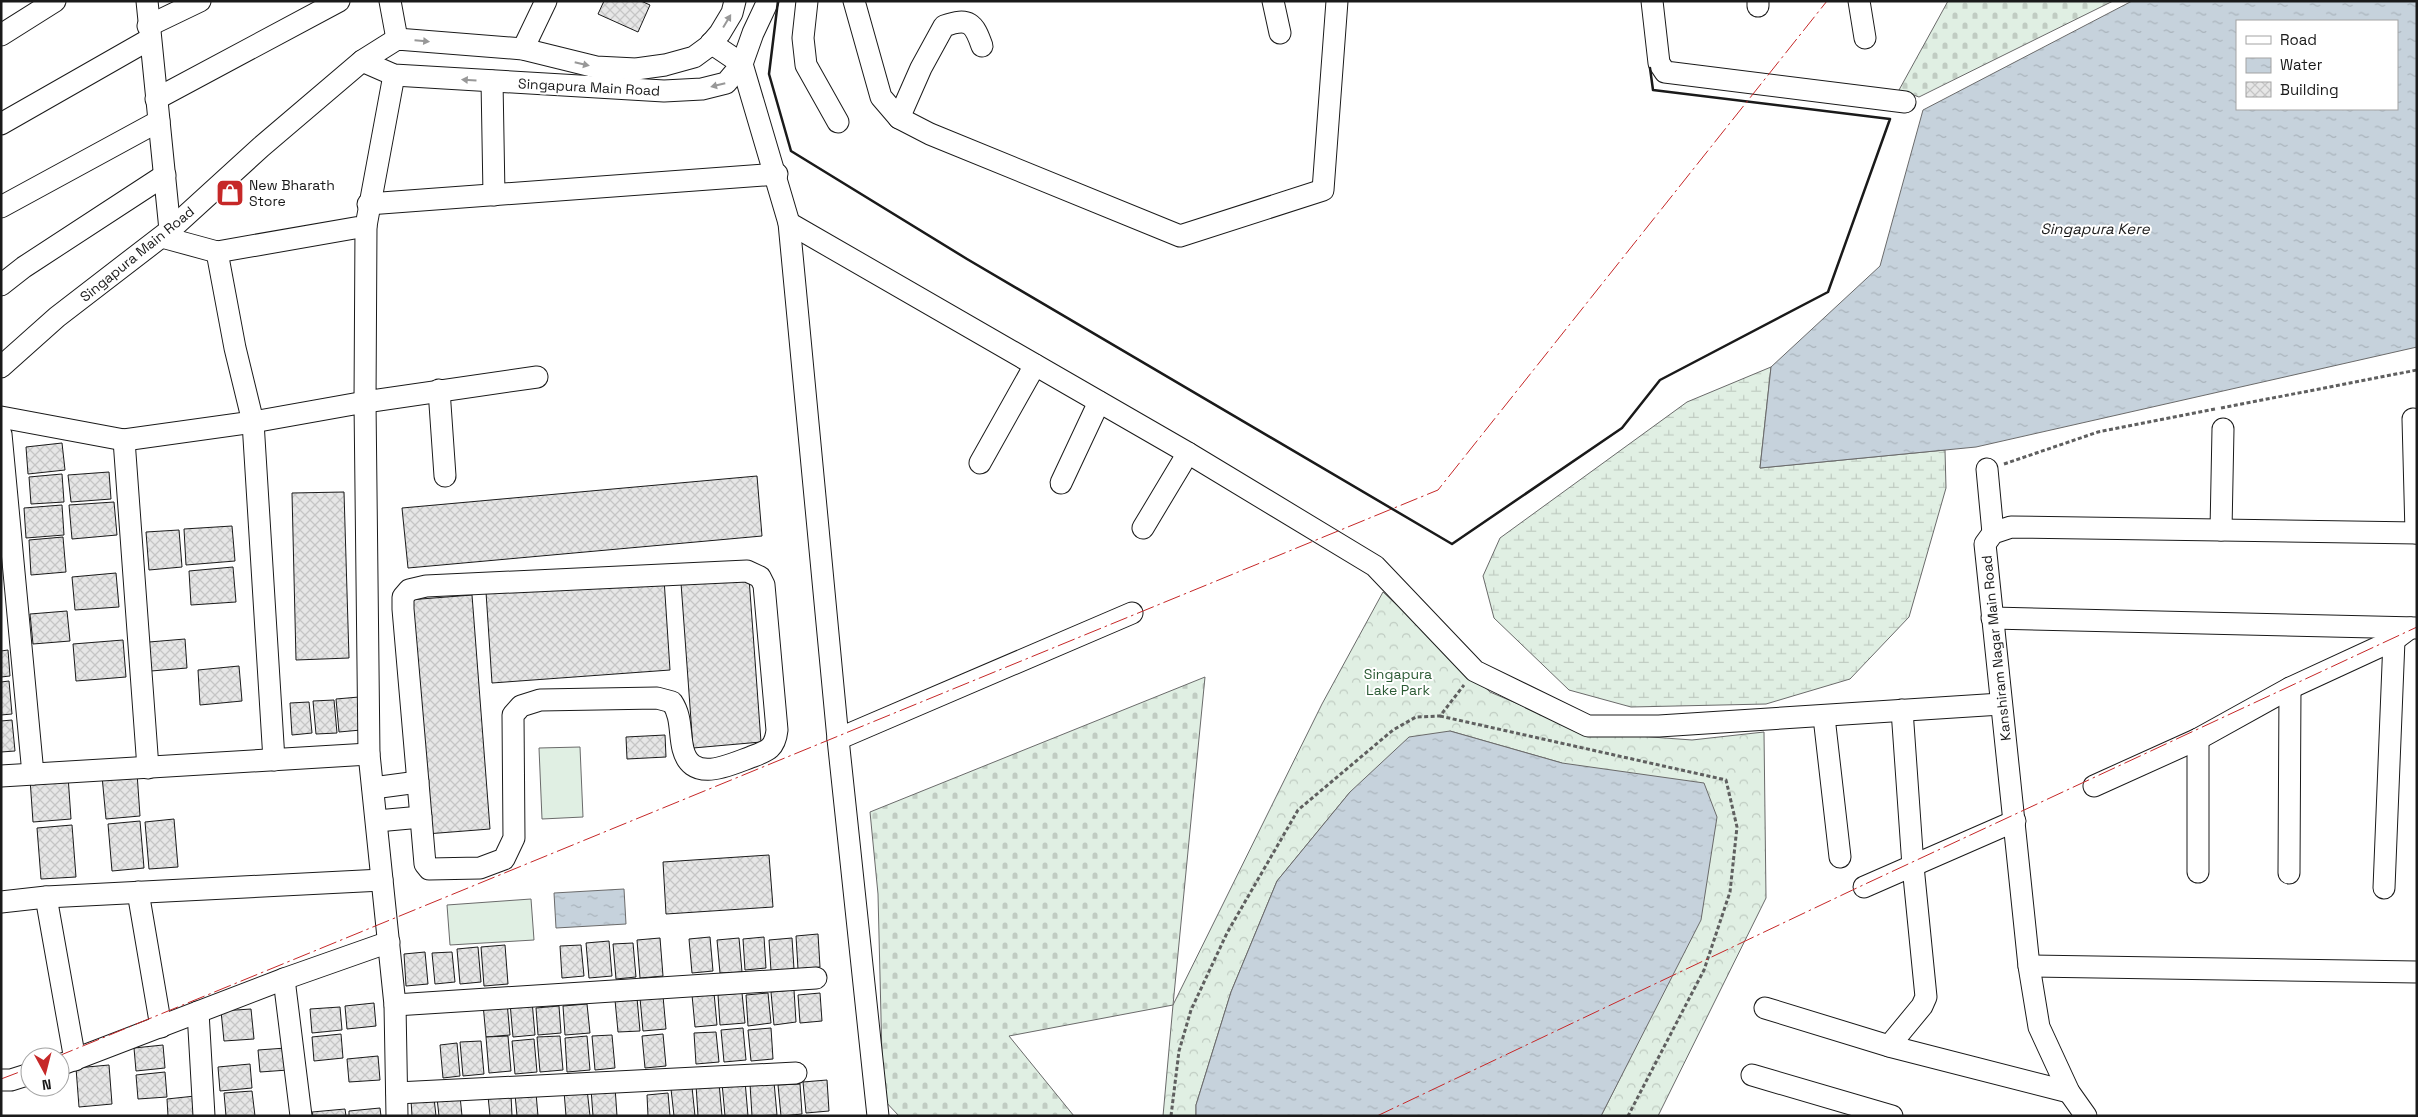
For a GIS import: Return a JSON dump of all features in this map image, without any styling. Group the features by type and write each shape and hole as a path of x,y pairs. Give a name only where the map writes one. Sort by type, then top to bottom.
{"street":[{"path":"1,35 55,1"},
{"path":"147,1 165,175 166,234 217,252 366,226"},
{"path":"1,124 200,1"},
{"path":"156,99 338,1"},
{"path":"390,1 397,39"},
{"path":"522,48 546,1"},
{"name":"Singapura Main Road","path":"3,361 57,317 166,234 261,147 362,61 397,39 522,48 596,67 636,69 665,65 694,57 711,43 732,13 735,1"},
{"name":"Singapura Main Road","path":"362,61 394,75 664,91 702,89 726,83 742,64 753,33 768,1"},
{"path":"807,1 804,38 806,65 838,122"},
{"path":"854,1 881,97 899,118 930,134 1180,236 1323,190 1337,1"},
{"path":"1273,1 1280,33"},
{"path":"1652,1 1659,63 1666,72 1905,102"},
{"path":"1859,1 1865,38"},
{"path":"899,118 921,68 944,26 958,20 967,22 976,29 982,46"},
{"path":"711,43 742,64 777,174 789,223 838,739 878,1116"},
{"path":"394,75 368,204 366,226 365,402 369,754 396,1005 397,1116"},
{"path":"492,81 494,195"},
{"path":"1,207 159,121"},
{"path":"368,204 777,174"},
{"path":"1,285 165,175"},
{"path":"789,223 1188,453 1375,566 1475,671 1588,726 1659,726 1824,717 2001,704"},
{"path":"217,252 235,348 253,422 274,760"},
{"path":"980,463 1036,365"},
{"path":"1,416 124,440 253,422 439,390 537,377"},
{"path":"439,390 445,476"},
{"path":"1061,483 1100,402"},
{"path":"1987,469 1993,533 2011,527 2416,533 2412,419"},
{"path":"2221,530 2222,429"},
{"path":"1,434 33,774"},
{"path":"124,440 148,768"},
{"path":"1143,528 1188,453"},
{"name":"Kanshiram Nagar Main Road","path":"1993,533 1985,544 2029,966 2039,1027 2069,1092 2086,1116"},
{"path":"747,571 760,577 764,585 776,703 776,741 770,750 716,770 703,770 692,765 684,751 679,712 672,702 657,698 540,700 521,706 513,715 514,838 504,858 480,868 429,869 425,864 418,782 403,609 403,597 409,590 426,586 747,571"},
{"path":"838,739 1132,613"},
{"path":"1992,618 2407,632"},
{"path":"2094,786 2198,740 2290,688 2407,632"},
{"path":"2384,888 2407,632"},
{"path":"2289,873 2290,688"},
{"path":"1889,1046 1922,1006 1926,997 1913,866 1902,710"},
{"path":"1824,717 1840,856"},
{"path":"2198,740 2198,872"},
{"path":"1,776 369,754"},
{"path":"373,788 418,782"},
{"path":"377,821 421,816"},
{"path":"1864,887 2015,821"},
{"path":"1,902 46,897 382,880"},
{"path":"138,892 160,1027"},
{"path":"46,897 65,1047"},
{"path":"70,1061 284,979 389,942"},
{"path":"2029,966 2417,972"},
{"path":"396,1005 816,978"},
{"path":"284,979 302,1116"},
{"path":"1765,1008 1889,1046 2069,1092"},
{"path":"198,1012 204,1116"},
{"path":"397,1093 796,1073"},
{"path":"1752,1076 1892,1116"},
{"path":"1,1080 20,1077"}],"path":[{"path":"1987,469 2098,432 2417,370"},
{"path":"1440,716 1475,671"},
{"path":"1170,1116 1179,1051 1191,1010 1227,933 1298,810 1393,730 1416,717 1440,716 1726,780 1736,827 1730,892 1704,970 1628,1116"}],"green space":[{"path":"1948,1 2113,1 1919,97 1899,90"},
{"path":"1771,367 1760,468 1945,450 1946,488 1909,617 1850,679 1766,704 1631,707 1569,690 1494,618 1483,576 1500,538 1687,402"},
{"name":"Singapura Lake Park","path":"1383,592 1490,692 1584,732 1692,740 1764,732 1766,898 1658,1116 1601,1116 1645,1028 1562,763 1450,731 1350,792 1277,881 1231,992 1196,1105 1196,1116 1163,1116 1173,1005 1322,704"},
{"path":"1205,677 1173,1005 1009,1036 1074,1116 899,1116 883,1099 878,894 870,812"},
{"path":"580,747 583,817 542,819 539,748"},
{"path":"531,899 534,940 450,945 447,905"}],"water":[{"name":"Singapura Kere","path":"2132,1 2417,1 2417,347 1976,447 1760,468 1771,367 1880,266 1923,110"},
{"path":"1450,731 1562,763 1704,783 1717,817 1701,920 1601,1116 1196,1116 1196,1105 1231,992 1277,881 1350,792 1409,737"},
{"path":"624,889 626,924 556,928 554,893"}],"building":[{"path":"604,1 641,1 650,5 638,32 598,14"},
{"path":"62,443 65,470 28,474 26,447"},
{"path":"109,472 111,499 71,502 68,475"},
{"path":"62,474 64,502 31,504 29,477"},
{"path":"757,476 762,536 408,568 402,508"},
{"path":"344,492 349,658 296,660 292,493"},
{"path":"114,502 117,535 72,539 69,505"},
{"path":"62,505 64,535 26,538 24,508"},
{"path":"232,526 235,561 186,565 184,529"},
{"path":"179,530 182,567 149,570 146,532"},
{"path":"63,537 66,572 31,575 29,540"},
{"path":"233,567 236,602 191,605 189,571"},
{"path":"116,573 119,607 75,610 72,577"},
{"path":"749,578 761,742 693,748 681,583"},
{"path":"664,579 670,670 492,683 486,592"},
{"path":"472,595 490,829 426,834 408,600"},
{"path":"67,611 70,641 33,644 30,614"},
{"path":"185,639 187,668 151,671 149,642"},
{"path":"123,640 126,677 76,681 73,644"},
{"path":"8,650 10,676 1,677 1,651"},
{"path":"239,666 242,701 200,705 198,670"},
{"path":"9,681 12,714 1,715 1,682"},
{"path":"359,697 361,730 339,732 336,699"},
{"path":"334,700 337,733 316,734 313,701"},
{"path":"309,702 312,733 292,735 290,703"},
{"path":"12,720 15,751 1,752 1,721"},
{"path":"665,735 666,757 627,759 626,737"},
{"path":"137,773 140,816 106,819 102,776"},
{"path":"68,776 71,819 33,822 30,779"},
{"path":"174,819 178,867 149,869 145,822"},
{"path":"140,821 144,868 112,871 108,824"},
{"path":"72,825 76,877 41,879 37,828"},
{"path":"769,855 773,907 666,914 663,862"},
{"path":"818,934 820,967 798,969 796,936"},
{"path":"710,937 713,971 692,973 689,939"},
{"path":"764,937 766,968 745,970 743,939"},
{"path":"660,938 663,976 640,978 637,940"},
{"path":"739,938 742,972 720,973 717,940"},
{"path":"792,938 794,969 771,971 769,940"},
{"path":"609,941 612,976 589,978 586,943"},
{"path":"633,943 636,977 616,979 613,944"},
{"path":"505,945 508,984 484,986 481,947"},
{"path":"581,945 584,976 562,978 560,946"},
{"path":"478,947 481,982 460,984 457,949"},
{"path":"425,952 428,984 406,986 404,954"},
{"path":"452,952 455,982 435,984 432,953"},
{"path":"794,990 796,1022 774,1025 771,992"},
{"path":"714,993 717,1025 695,1027 692,995"},
{"path":"742,993 745,1023 720,1025 718,995"},
{"path":"768,993 771,1023 748,1026 746,995"},
{"path":"820,993 822,1021 800,1023 798,995"},
{"path":"663,996 666,1029 643,1031 640,998"},
{"path":"637,998 640,1031 618,1032 615,1000"},
{"path":"532,1001 535,1035 513,1037 510,1003"},
{"path":"507,1002 510,1035 486,1037 483,1004"},
{"path":"374,1003 376,1026 347,1029 345,1006"},
{"path":"587,1004 590,1033 565,1035 563,1006"},
{"path":"559,1006 561,1033 538,1035 536,1008"},
{"path":"340,1007 342,1030 312,1033 310,1009"},
{"path":"251,1009 254,1039 224,1041 221,1011"},
{"path":"743,1028 746,1060 724,1062 721,1030"},
{"path":"771,1028 773,1059 751,1061 748,1030"},
{"path":"716,1032 719,1062 696,1064 694,1033"},
{"path":"341,1034 343,1058 314,1061 312,1037"},
{"path":"663,1034 666,1066 645,1068 642,1036"},
{"path":"612,1035 615,1068 595,1070 592,1036"},
{"path":"508,1036 511,1071 489,1073 486,1037"},
{"path":"560,1036 563,1070 540,1072 537,1037"},
{"path":"587,1036 590,1070 567,1072 565,1038"},
{"path":"534,1039 537,1072 515,1074 512,1041"},
{"path":"481,1041 484,1074 463,1076 460,1042"},
{"path":"457,1043 460,1076 443,1078 440,1045"},
{"path":"163,1045 165,1068 136,1071 134,1048"},
{"path":"286,1048 288,1070 260,1072 258,1050"},
{"path":"378,1056 380,1080 349,1082 347,1059"},
{"path":"250,1064 252,1088 220,1091 218,1067"},
{"path":"109,1065 112,1104 79,1107 76,1068"},
{"path":"165,1072 167,1097 138,1099 136,1075"},
{"path":"827,1080 829,1111 806,1113 803,1082"},
{"path":"745,1081 748,1116 725,1116 722,1083"},
{"path":"774,1082 777,1115 752,1116 750,1084"},
{"path":"719,1083 722,1116 698,1116 696,1085"},
{"path":"800,1084 802,1114 781,1116 778,1085"},
{"path":"615,1087 617,1116 593,1116 591,1089"},
{"path":"692,1087 695,1116 674,1116 671,1089"},
{"path":"587,1089 590,1116 566,1116 564,1091"},
{"path":"252,1091 255,1116 226,1116 224,1093"},
{"path":"536,1093 538,1116 517,1116 515,1094"},
{"path":"668,1093 670,1116 648,1116 647,1095"},
{"path":"511,1095 512,1116 490,1116 488,1096"},
{"path":"195,1096 196,1116 168,1116 167,1099"},
{"path":"460,1096 462,1116 439,1116 437,1098"},
{"path":"434,1098 436,1116 412,1116 411,1100"},
{"path":"380,1108 381,1116 349,1116 349,1111"},
{"path":"345,1109 346,1116 313,1116 312,1112"}],"wall":[{"path":"778,1 769,74 791,151 967,259 1452,544 1622,428 1660,380 1828,292 1890,119 1653,90 1650,68"}],"power":[{"path":"70,1051 1438,490 1827,1"},
{"path":"1377,1116 1861,886 2417,627"},
{"path":"1,1079 20,1072"}],"place":[{"name":"New Bharath Store","path":"230,193"}]}
